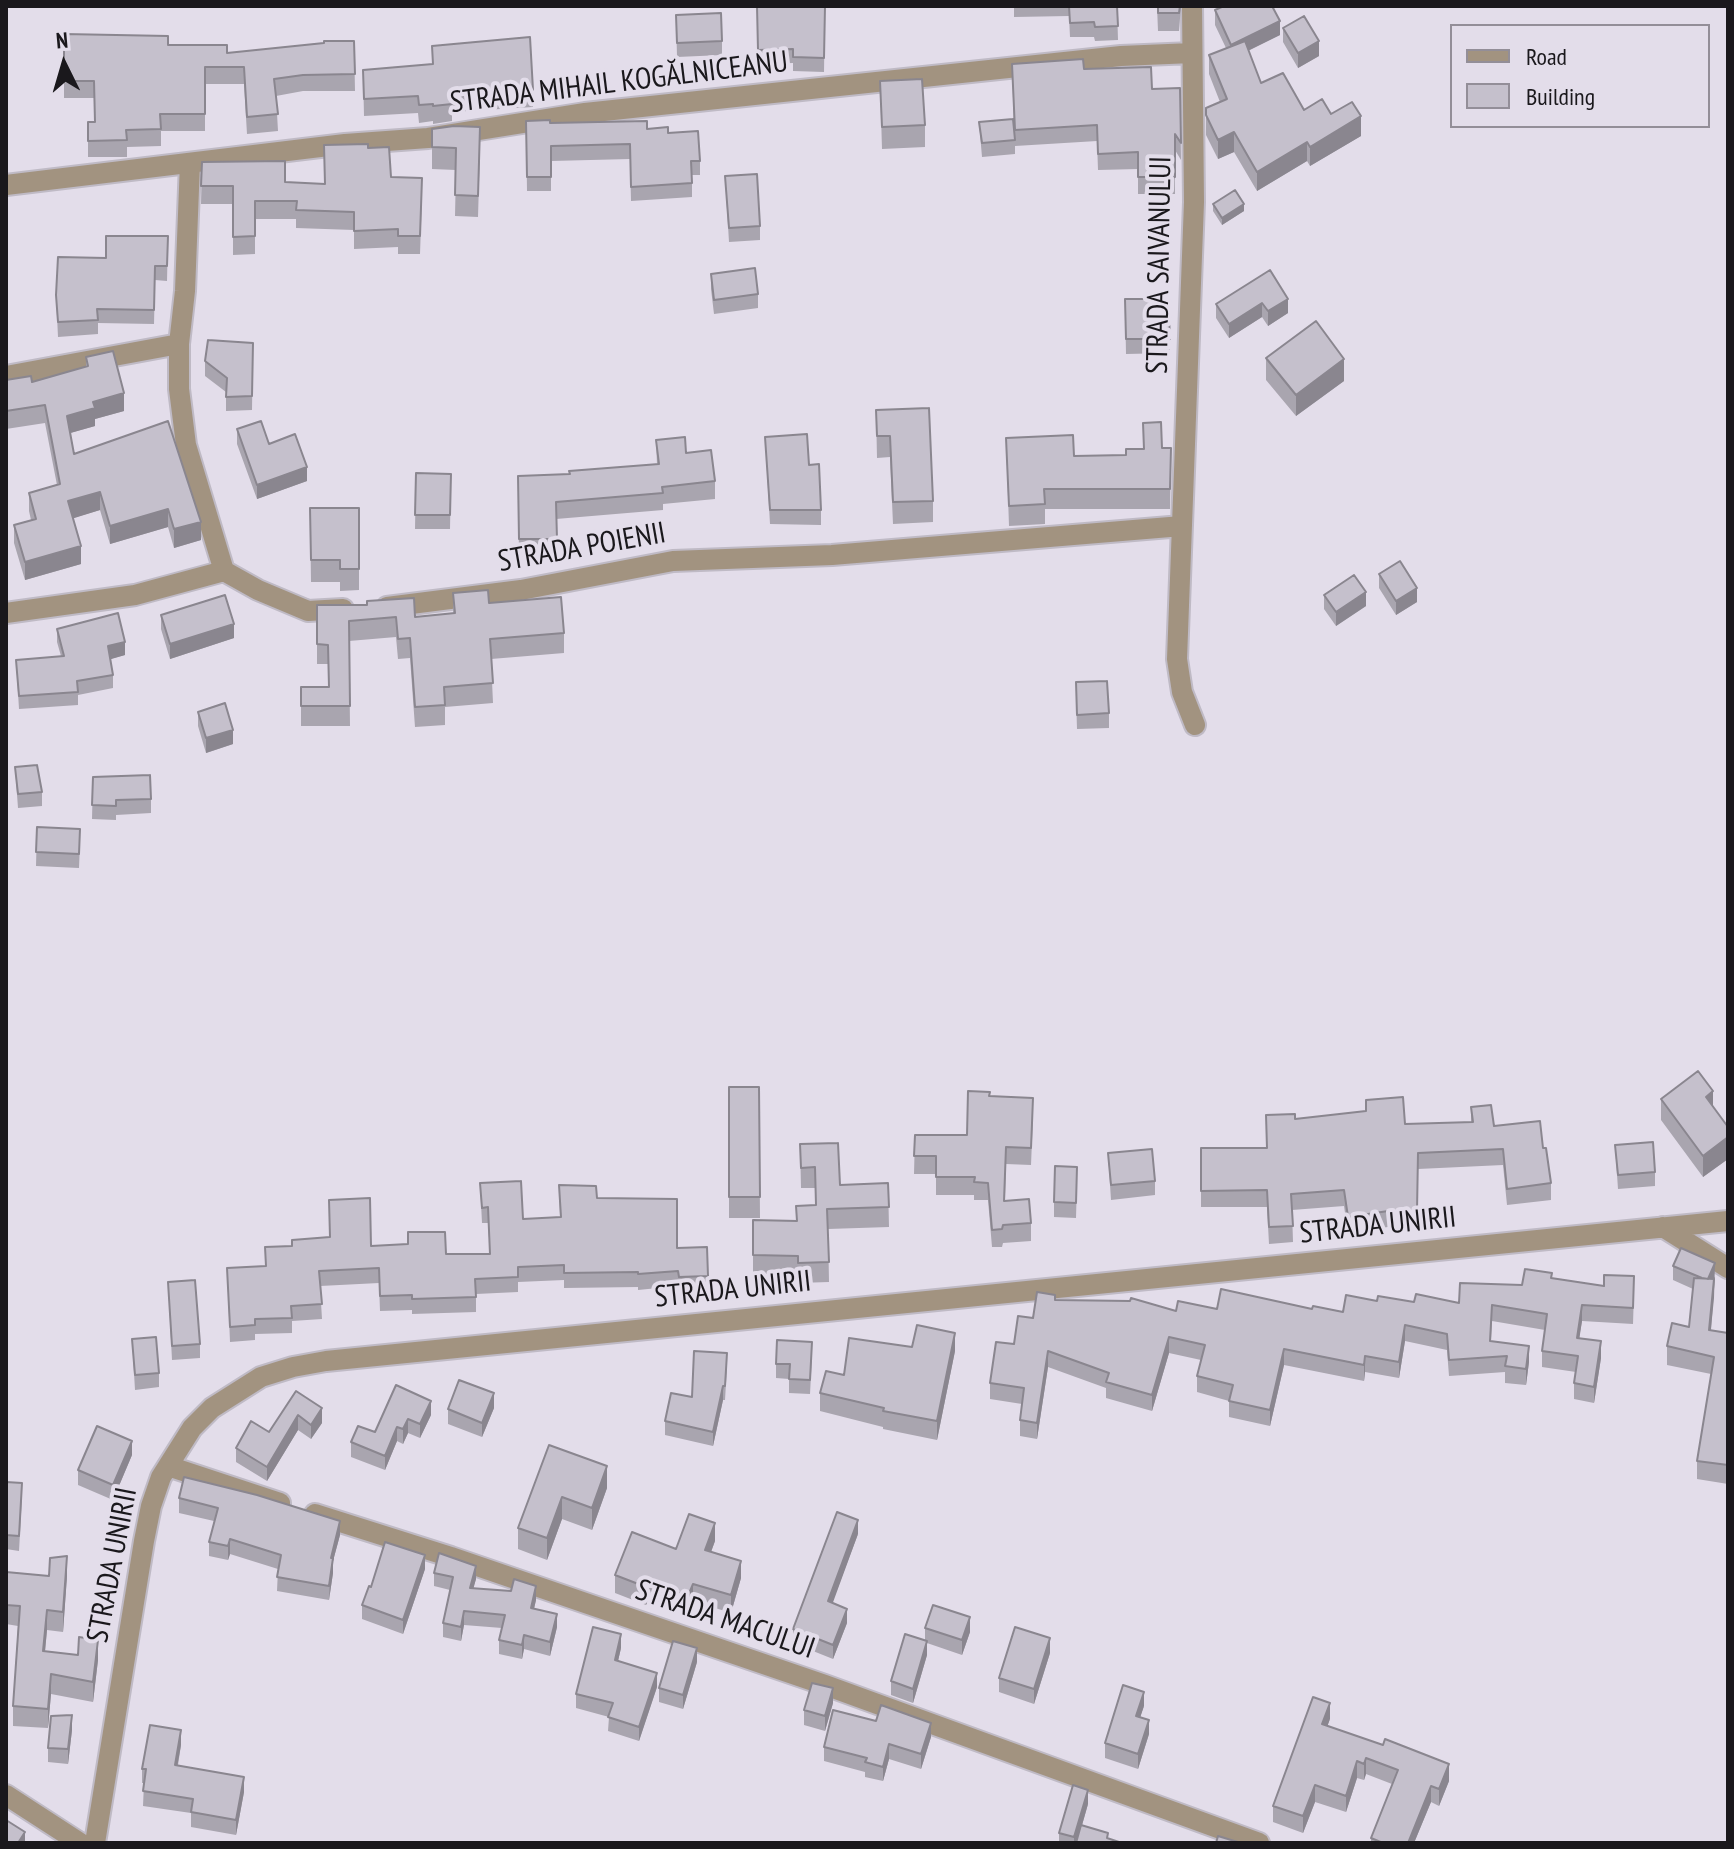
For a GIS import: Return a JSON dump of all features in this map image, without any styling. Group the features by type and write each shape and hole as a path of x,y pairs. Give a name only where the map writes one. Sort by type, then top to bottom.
{"street":[{"name":"STRADA SAIVANULUI","path":"1192,6 1194,202 1177,659 1182,692 1195,725"},
{"name":"STRADA MIHAIL KOGĂLNICEANU","path":"6,185 345,144 428,138 585,113 1121,56 1192,53"},
{"path":"6,613 135,595 224,571 186,445 179,389 190,163"},
{"path":"6,376 179,344"},
{"name":"STRADA POIENII","path":"224,571 258,590 308,611 410,605 507,592 673,561 832,555 1182,526"},
{"name":"STRADA UNIRII","path":"95,1843 151,1506 168,1466 192,1428 212,1408 261,1377 326,1361 1728,1221"},
{"path":"1663,1227 1728,1268"},
{"name":"STRADA MACULUI","path":"168,1466 451,1557 825,1685 1259,1843"},
{"path":"6,1795 80,1843"}],"building":[{"path":"757,6 825,6 824,58 793,57 793,49 758,50"},
{"path":"1069,6 1117,6 1118,26 1095,27 1094,22 1070,23"},
{"path":"1158,6 1180,6 1179,13 1158,13"},
{"path":"1224,6 1272,6 1280,21 1231,45 1215,10"},
{"path":"721,13 722,41 677,43 676,15"},
{"path":"1304,16 1319,41 1298,53 1283,28"},
{"path":"64,34 168,36 168,45 227,45 227,53 324,41 354,41 355,74 274,79 278,114 247,117 244,67 205,67 205,114 160,114 161,129 126,130 127,140 88,141 88,122 95,122 94,81 64,81"},
{"path":"530,37 533,90 451,95 452,104 433,106 419,105 418,96 364,99 363,70 433,64 432,46"},
{"path":"1245,41 1261,83 1283,73 1304,110 1322,99 1331,114 1352,102 1361,116 1310,147 1307,142 1257,172 1234,132 1218,140 1206,115 1206,108 1227,99 1209,55"},
{"path":"1083,59 1084,69 1151,67 1152,89 1180,88 1181,143 1175,134 1175,177 1138,177 1138,152 1098,154 1097,125 1015,130 1012,64"},
{"path":"922,79 925,125 882,127 880,81"},
{"path":"1013,119 1015,140 982,143 979,122"},
{"path":"550,120 550,123 647,121 647,129 668,127 668,133 698,131 700,161 691,161 692,183 631,187 630,144 551,146 551,177 527,177 526,121"},
{"path":"480,127 478,196 455,195 456,148 432,147 432,129"},
{"path":"368,144 368,148 389,147 391,177 422,178 420,236 398,236 398,229 354,231 354,212 296,210 297,201 255,201 255,236 233,237 233,186 201,186 202,162 285,161 285,182 325,184 324,145"},
{"path":"757,174 760,226 729,228 725,176"},
{"path":"1235,190 1244,204 1222,218 1213,204"},
{"path":"106,236 168,236 167,266 155,266 154,310 97,309 98,320 58,322 58,257 106,258"},
{"path":"755,268 758,294 714,300 711,274"},
{"path":"1270,270 1288,299 1268,311 1262,303 1229,324 1216,304"},
{"path":"1125,299 1153,299 1154,317 1169,317 1170,339 1126,339"},
{"path":"1316,321 1344,359 1296,395 1266,358"},
{"path":"208,340 253,343 252,396 226,397 227,378 205,361"},
{"path":"113,351 124,393 93,402 95,408 67,416 74,454 168,421 201,522 174,529 168,509 110,526 100,492 68,501 81,546 25,562 14,525 36,519 29,493 60,484 45,405 6,411 6,380 31,376 32,382 88,366 86,357"},
{"path":"929,408 933,501 893,502 890,436 877,436 876,410"},
{"path":"261,421 269,444 295,434 307,467 257,485 237,429"},
{"path":"1161,422 1162,448 1171,448 1170,489 1044,489 1045,504 1009,506 1006,438 1073,435 1074,456 1126,455 1126,449 1144,449 1143,423"},
{"path":"807,434 809,465 819,464 821,510 770,510 765,437"},
{"path":"685,437 686,453 711,450 715,481 662,487 663,493 556,502 557,539 519,539 518,476 570,474 569,471 659,464 656,440"},
{"path":"416,473 451,474 450,515 415,515"},
{"path":"310,508 359,508 359,569 340,569 340,560 311,560"},
{"path":"1400,561 1417,588 1396,601 1379,574"},
{"path":"1354,575 1366,592 1336,612 1324,595"},
{"path":"488,590 489,603 561,597 564,633 490,639 493,683 444,687 445,705 415,707 410,638 398,639 396,617 349,621 350,706 301,706 301,687 329,687 328,645 317,644 317,605 367,605 367,601 414,598 415,617 455,613 453,593"},
{"path":"225,595 234,624 170,644 161,615"},
{"path":"118,613 125,642 108,646 113,675 77,681 78,692 19,696 16,660 64,656 57,629"},
{"path":"1107,681 1109,713 1077,715 1076,682"},
{"path":"225,703 233,730 206,738 198,712"},
{"path":"37,765 42,792 18,794 15,767"},
{"path":"150,775 151,799 116,800 116,806 92,805 93,777"},
{"path":"37,827 80,829 79,854 36,852"},
{"path":"1698,1071 1713,1091 1706,1097 1728,1127 1728,1137 1703,1156 1661,1099"},
{"path":"729,1087 759,1087 760,1197 729,1197"},
{"path":"968,1091 990,1092 989,1096 1033,1098 1031,1148 1006,1147 1004,1201 1029,1199 1031,1223 1003,1225 1002,1229 992,1230 988,1183 974,1182 975,1177 936,1177 936,1156 914,1156 915,1135 967,1135"},
{"path":"1403,1097 1405,1124 1473,1122 1471,1107 1491,1105 1494,1126 1540,1121 1551,1183 1507,1189 1503,1149 1418,1153 1417,1211 1388,1211 1348,1217 1344,1190 1291,1194 1293,1226 1269,1227 1267,1190 1201,1191 1201,1148 1267,1148 1266,1115 1295,1114 1295,1119 1366,1111 1366,1100"},
{"path":"1653,1142 1655,1172 1618,1175 1615,1145"},
{"path":"838,1143 840,1185 888,1183 889,1207 827,1209 829,1262 798,1263 798,1256 753,1255 753,1220 797,1221 796,1206 816,1205 815,1167 801,1168 800,1144"},
{"path":"1152,1149 1155,1181 1111,1185 1108,1153"},
{"path":"1055,1166 1077,1167 1076,1203 1054,1202"},
{"path":"521,1181 523,1219 561,1217 559,1185 596,1186 597,1198 677,1199 677,1248 707,1247 708,1276 679,1277 678,1271 564,1273 564,1265 518,1267 518,1277 475,1279 476,1297 412,1299 412,1295 380,1296 379,1268 319,1271 322,1304 291,1306 292,1318 255,1319 255,1325 230,1327 227,1268 266,1266 265,1247 292,1246 292,1240 330,1237 329,1200 370,1198 371,1246 408,1244 408,1232 445,1232 446,1254 490,1254 488,1207 482,1208 480,1183"},
{"path":"1681,1248 1715,1263 1708,1279 1673,1266"},
{"path":"1525,1269 1552,1273 1551,1278 1604,1286 1604,1275 1634,1276 1633,1308 1582,1305 1577,1338 1601,1341 1594,1387 1574,1383 1578,1356 1542,1351 1547,1314 1492,1305 1490,1341 1529,1346 1526,1369 1505,1366 1507,1356 1449,1360 1447,1334 1405,1325 1399,1362 1365,1356 1364,1365 1284,1349 1270,1410 1229,1401 1233,1385 1197,1376 1205,1345 1169,1337 1152,1395 1106,1382 1109,1373 1048,1351 1037,1423 1020,1420 1024,1388 990,1383 996,1342 1014,1344 1018,1316 1033,1318 1037,1292 1055,1295 1055,1300 1130,1301 1131,1298 1176,1311 1178,1301 1217,1309 1221,1289 1312,1309 1313,1306 1343,1312 1346,1295 1377,1301 1378,1296 1414,1302 1416,1294 1459,1303 1460,1283 1522,1285"},
{"path":"1694,1278 1714,1279 1709,1330 1728,1333 1728,1465 1697,1461 1714,1357 1667,1346 1672,1323 1689,1327"},
{"path":"195,1280 200,1344 172,1346 168,1282"},
{"path":"917,1325 955,1333 937,1421 883,1411 884,1408 820,1393 826,1371 844,1375 849,1338 912,1347"},
{"path":"156,1337 159,1373 135,1375 132,1339"},
{"path":"777,1340 812,1342 810,1380 789,1379 790,1364 776,1364"},
{"path":"694,1351 727,1353 725,1386 713,1432 665,1421 671,1393 692,1397"},
{"path":"459,1380 494,1393 482,1423 448,1409"},
{"path":"396,1385 431,1401 420,1424 408,1419 403,1429 397,1427 385,1456 351,1442 358,1426 375,1432"},
{"path":"296,1391 322,1408 311,1425 298,1415 267,1467 236,1448 251,1421 269,1432"},
{"path":"97,1426 132,1441 113,1485 78,1470"},
{"path":"549,1445 607,1466 592,1508 562,1497 547,1538 518,1528"},
{"path":"184,1477 257,1495 340,1521 331,1558 329,1586 277,1577 281,1555 230,1539 228,1546 209,1542 218,1508 179,1498"},
{"path":"6,1482 22,1483 19,1536 6,1535"},
{"path":"837,1512 858,1520 828,1601 847,1609 833,1645 793,1629"},
{"path":"689,1514 715,1523 705,1550 741,1561 731,1595 693,1584 688,1596 648,1582 646,1587 615,1575 632,1532 676,1549"},
{"path":"385,1542 425,1555 403,1620 362,1605"},
{"path":"439,1553 476,1566 470,1588 511,1591 514,1579 536,1586 531,1608 557,1614 550,1642 524,1635 522,1645 499,1640 505,1615 464,1611 461,1627 443,1623 453,1577 434,1573"},
{"path":"67,1556 63,1612 47,1610 43,1651 78,1655 79,1637 98,1640 93,1682 51,1674 48,1709 13,1706 20,1606 6,1605 6,1572 49,1576 50,1558"},
{"path":"933,1605 970,1617 962,1640 925,1628"},
{"path":"593,1627 621,1634 615,1660 657,1673 639,1727 608,1717 613,1703 576,1694"},
{"path":"1015,1627 1050,1638 1034,1689 999,1678"},
{"path":"905,1634 927,1641 913,1689 891,1681"},
{"path":"673,1641 697,1648 683,1695 659,1688"},
{"path":"812,1683 833,1688 825,1716 804,1710"},
{"path":"1123,1685 1144,1692 1136,1716 1149,1720 1138,1754 1105,1743"},
{"path":"1313,1697 1330,1703 1322,1724 1383,1745 1385,1739 1449,1764 1439,1789 1431,1786 1408,1843 1383,1843 1371,1838 1398,1770 1366,1758 1364,1764 1357,1761 1346,1796 1315,1785 1303,1816 1273,1806"},
{"path":"881,1705 931,1723 921,1754 889,1744 883,1767 865,1762 867,1758 824,1747 833,1710 876,1721"},
{"path":"72,1715 68,1749 48,1748 51,1716"},
{"path":"150,1725 181,1730 175,1765 244,1777 236,1820 191,1812 193,1799 143,1791 146,1769 142,1769"},
{"path":"1073,1785 1088,1790 1074,1837 1059,1833"},
{"path":"6,1820 25,1832 18,1843 6,1843"},
{"path":"1081,1825 1108,1833 1107,1838 1122,1843 1076,1843"},
{"path":"1218,1836 1241,1843 1216,1843"}]}
